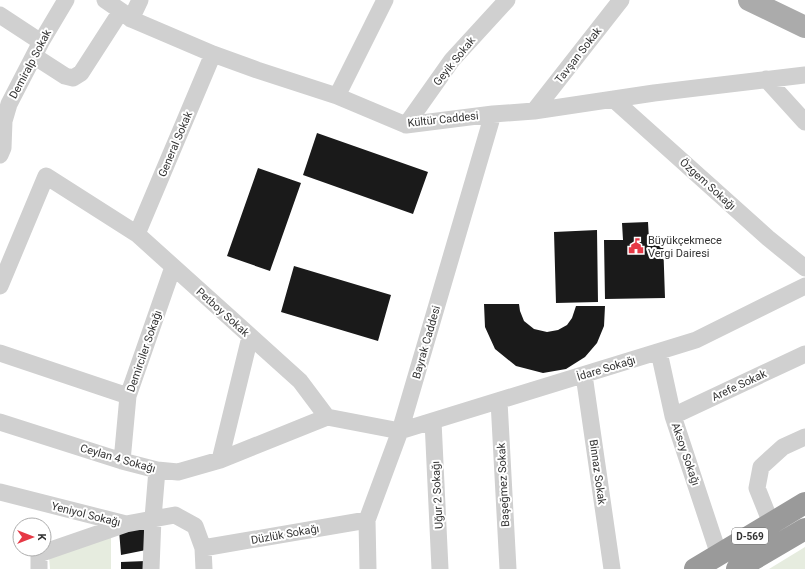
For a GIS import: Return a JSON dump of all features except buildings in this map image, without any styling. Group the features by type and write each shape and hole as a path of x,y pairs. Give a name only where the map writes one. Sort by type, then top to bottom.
{"highway":[{"name":"D-569","path":"695,569 805,503"},
{"name":"D-569","path":"737,569 805,529"}],"main road":[{"path":"749,0 805,27"}],"street":[{"name":"Demiralp Sokak","path":"0,155 4,148 4,121 9,104 37,49 66,0"},
{"name":"Kültür Caddesi","path":"105,0 126,15 213,54 337,96 406,125 805,75"},
{"path":"0,15 65,76 73,78 81,73 126,15 140,0"},
{"path":"337,96 385,0"},
{"name":"Geyik Sokak","path":"406,125 452,60 507,0"},
{"name":"Tavşan Sokak","path":"534,110 621,0"},
{"name":"General Sokak","path":"136,234 213,54"},
{"path":"766,80 805,122"},
{"name":"Özgem Sokağı","path":"613,99 768,238 805,268"},
{"name":"Bayrak Caddesi","path":"368,569 367,520 400,431 493,114"},
{"name":"Petboy Sokak","path":"0,286 46,176 136,234 300,381 327,417"},
{"name":"Demirciler Sokağı","path":"122,461 128,396 173,266"},
{"name":"İdare Sokağı","path":"400,431 696,340 805,286"},
{"path":"220,460 250,337"},
{"name":"Aksoy Sokağı","path":"659,352 673,416 720,554"},
{"path":"0,353 128,396"},
{"name":"Arefe Sokak","path":"673,416 805,354"},
{"name":"Binnaz Sokak","path":"584,375 612,569"},
{"name":"Başeğmez Sokak","path":"499,401 508,569"},
{"path":"327,417 400,431"},
{"name":"Ceylan 4 Sokağı","path":"0,422 122,461 157,470 178,472 220,460 327,417"},
{"name":"Uğur 2 Sokağı","path":"433,421 440,569"},
{"path":"771,523 757,488 761,467 784,447 805,437"},
{"path":"151,569 157,470"},
{"name":"Yeniyol Sokağı","path":"0,492 126,524 175,515 195,526 203,548 204,569"},
{"name":"Düzlük Sokağı","path":"203,548 367,520"},
{"path":"39,569 39,554 126,524"}],"shaded area":[{"path":"111,535 111,569 50,569 49,557"},
{"path":"805,547 805,569 769,569"}],"place":[{"name":"Büyükçekmece Vergi Dairesi","path":"636,246"}]}
